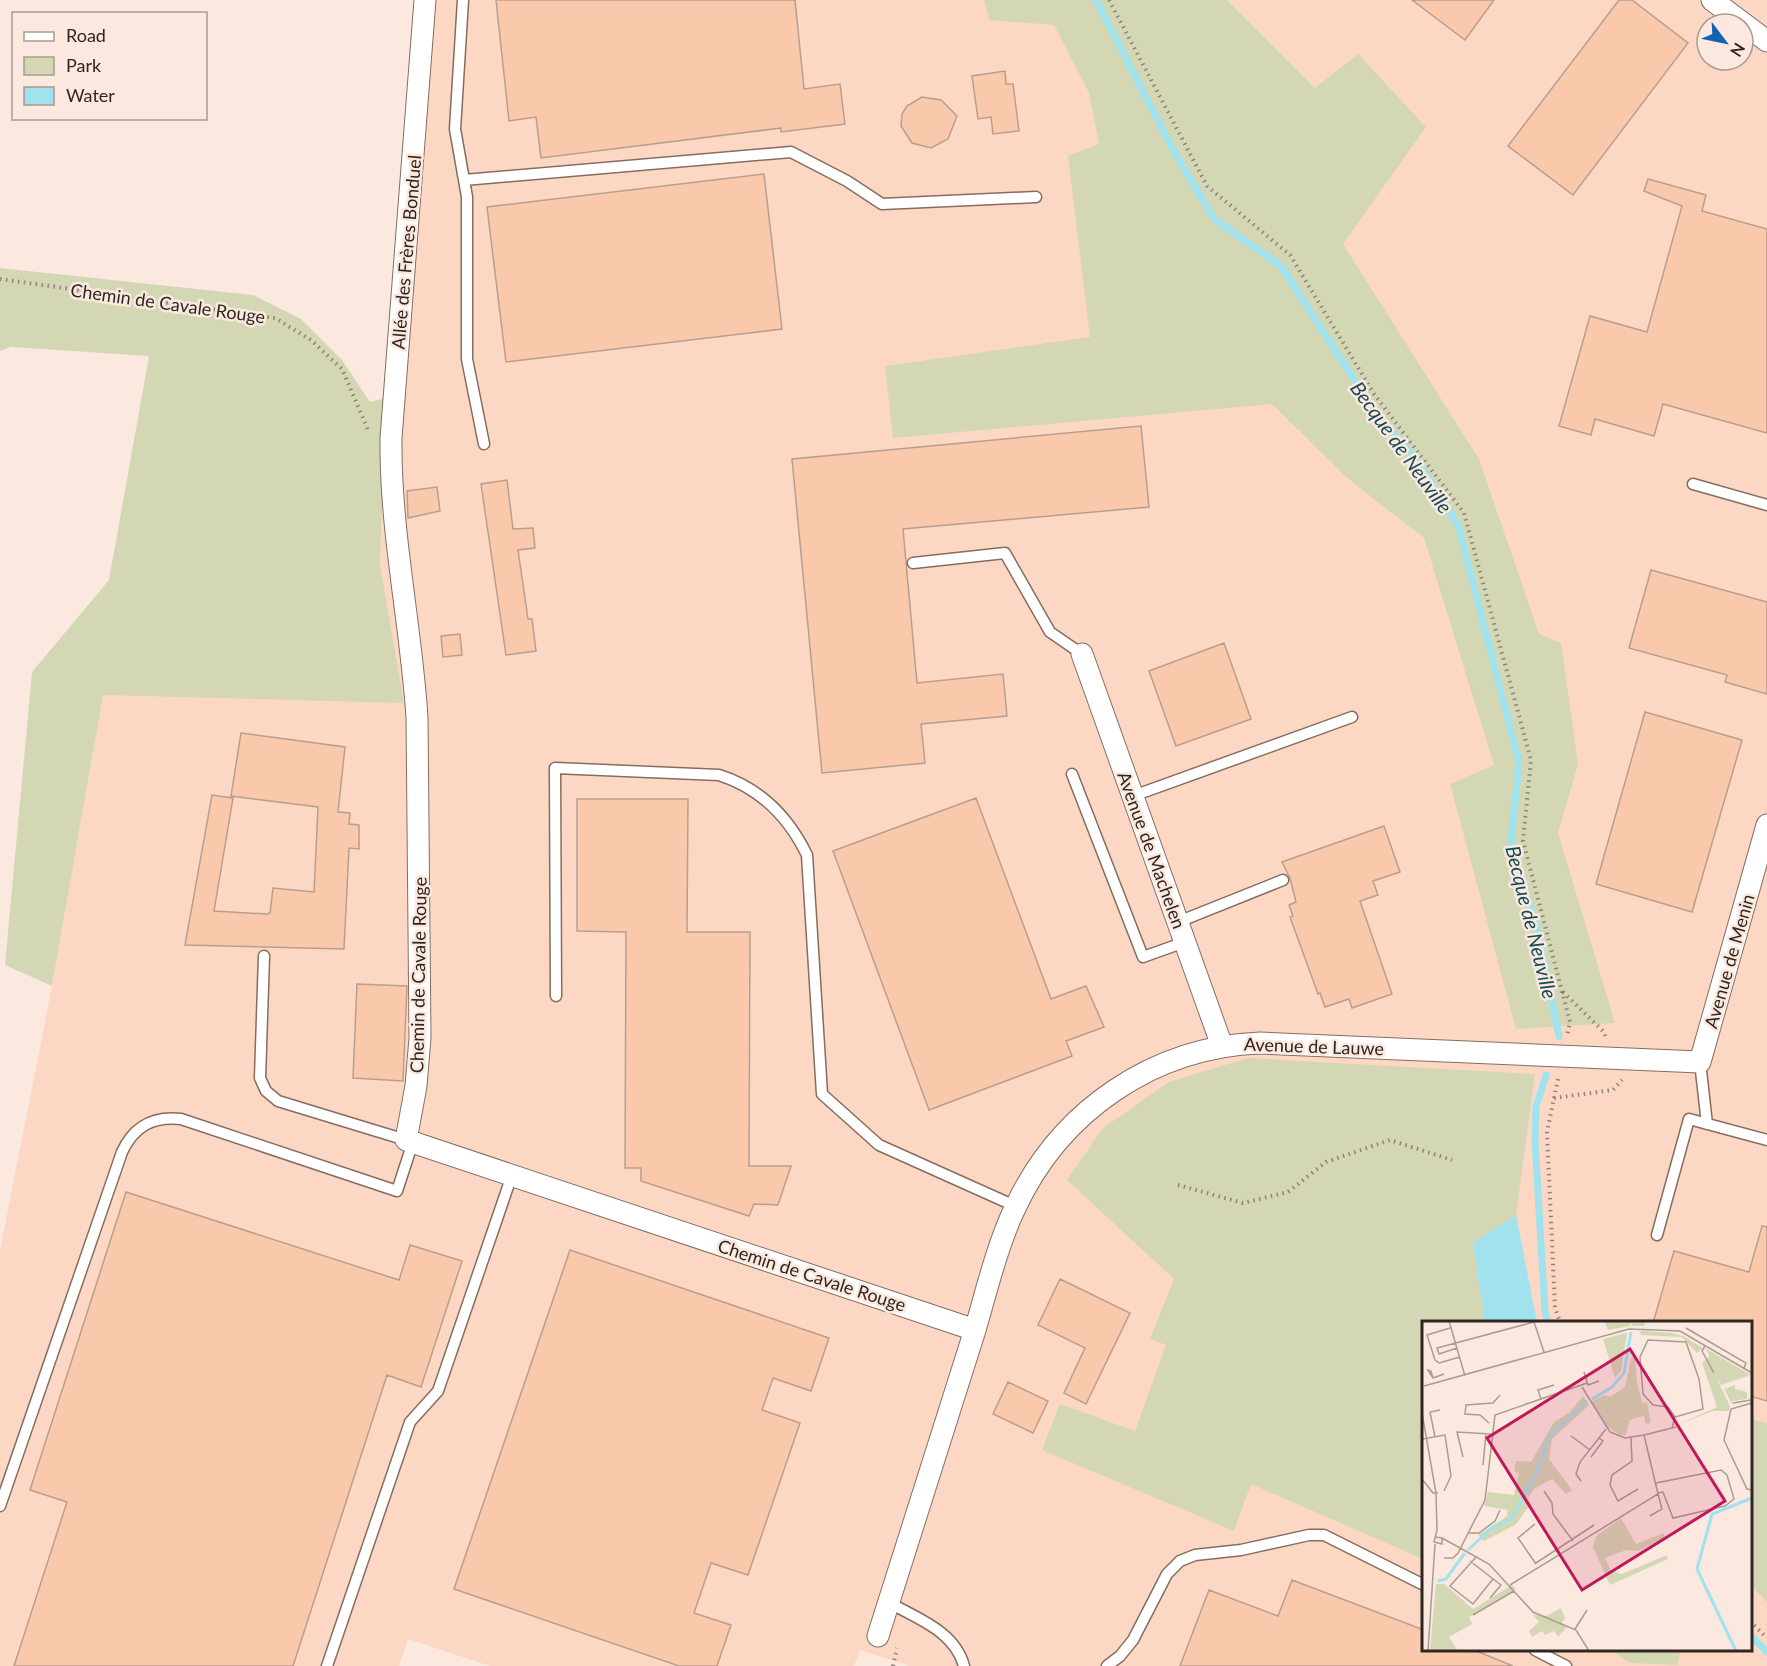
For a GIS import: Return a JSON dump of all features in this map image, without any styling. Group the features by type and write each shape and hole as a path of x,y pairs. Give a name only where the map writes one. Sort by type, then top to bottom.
{"street":[{"name":"Allée des Frères Bonduel","path":"393,503 392,414 425,0"},
{"path":"1712,0 1767,41"},
{"name":"Chemin de Cavale Rouge","path":"393,503 414,674 417,717 420,1038 410,1141 975,1330"},
{"name":"Avenue de Machelen","path":"1082,654 1222,1046"},
{"name":"Avenue de Menin","path":"1700,1062 1767,825"},
{"name":"Avenue de Lauwe","path":"975,1330 1002,1240 1015,1206 1054,1145 1074,1123 1106,1095 1155,1066 1222,1046 1260,1043 1700,1062"},
{"path":"878,1636 975,1330"}],"lane":[{"path":"463,0 455,129 467,197 467,359 484,444"},
{"path":"464,180 791,152 847,181 882,204 1035,198"},
{"path":"1693,484 1767,506"},
{"path":"913,562 1005,554 1050,632 1082,654"},
{"path":"1133,796 1352,717"},
{"path":"556,996 555,768 719,775 737,781 759,794 778,810 799,838 807,855 822,1094 879,1145 1015,1206"},
{"path":"1072,774 1143,957 1185,942"},
{"path":"1178,922 1283,880"},
{"path":"0,1506 122,1152 128,1138 140,1126 164,1118 181,1119 397,1191 410,1141 278,1101 266,1091 260,1078 264,956"},
{"path":"1700,1062 1707,1124"},
{"path":"1657,1235 1689,1119 1767,1140"},
{"path":"327,1666 410,1422 438,1391 512,1175"},
{"path":"1107,1666 1133,1640 1174,1566 1195,1555 1241,1550 1309,1535 1324,1535 1422,1585"},
{"path":"887,1602 945,1635 958,1651 964,1666"},
{"path":"1537,1651 1566,1666"}],"path":[{"path":"1109,0 1207,186 1290,255 1374,394 1464,513 1531,760 1523,842 1570,1022 1567,1037"},
{"name":"Chemin de Cavale Rouge","path":"0,279 275,318 311,340 342,369 371,440"},
{"path":"1562,992 1604,1032 1613,1059"},
{"path":"1554,1098 1613,1090 1642,1060"},
{"path":"1558,1079 1547,1132 1555,1308 1559,1321"},
{"path":"1178,1185 1243,1203 1288,1192 1326,1162 1390,1140 1452,1160"},
{"path":"1752,1623 1767,1638"}],"shaded area":[{"path":"416,0 1767,0 1767,1666 910,1666 860,1650 854,1666 490,1666 408,1639 399,1666 0,1666 0,1250 52,986 103,694 404,702 380,564 386,398"}],"green space":[{"path":"984,0 1227,0 1315,88 1358,54 1426,127 1343,244 1479,459 1539,634 1561,643 1578,764 1558,833 1615,1023 1516,1029 1450,784 1494,765 1424,538 1346,477 1272,404 893,438 885,366 1090,337 1068,156 1099,144 1089,93 1054,25 989,20"},
{"path":"0,268 253,295 301,319 342,360 370,402 386,398 380,564 404,703 103,695 52,986 5,965 32,672 109,580 149,356 11,347 0,351"},
{"path":"1248,1058 1535,1074 1516,1215 1473,1243 1485,1321 1422,1321 1422,1559 1251,1484 1234,1531 1042,1450 1060,1404 1135,1431 1166,1345 1150,1339 1174,1279 1067,1180 1103,1128 1169,1082"},
{"path":"1752,1419 1767,1423 1767,1602 1752,1587"},
{"path":"1612,1651 1681,1651 1677,1665 1630,1663"}],"water":[{"path":"1516,1215 1537,1321 1485,1321 1473,1243"}],"building":[{"path":"496,0 795,0 804,89 840,84 845,124 781,132 781,128 541,158 536,117 509,121"},
{"path":"1412,0 1494,0 1465,40"},
{"path":"1619,0 1632,0 1688,43 1573,195 1508,146"},
{"path":"1005,71 1006,84 1013,84 1019,131 993,134 991,117 978,119 972,76"},
{"path":"922,97 941,100 957,116 948,139 931,148 912,143 901,126 902,114 907,106"},
{"path":"764,174 782,329 506,362 487,207"},
{"path":"1648,179 1706,195 1702,211 1767,229 1767,433 1663,404 1654,436 1595,419 1591,435 1559,426 1590,316 1647,332 1682,206 1644,191"},
{"path":"1141,426 1149,507 903,529 917,683 1003,674 1007,716 921,724 925,763 822,773 792,459"},
{"path":"507,480 513,529 533,528 535,548 518,550 528,619 532,619 536,651 506,655 481,484"},
{"path":"437,487 440,511 408,518 407,491"},
{"path":"1651,570 1767,602 1767,694 1725,682 1727,675 1629,648"},
{"path":"460,634 462,655 443,657 441,636"},
{"path":"1224,643 1251,719 1176,746 1149,671"},
{"path":"1645,712 1742,740 1692,912 1596,884"},
{"path":"241,733 345,747 338,812 350,813 349,824 359,825 359,849 349,848 344,949 185,945 212,795 233,798 214,911 267,914 270,913 273,888 314,892 318,807 231,796"},
{"path":"976,798 1051,999 1086,986 1104,1027 1066,1041 1072,1056 929,1110 833,851"},
{"path":"577,799 688,799 687,932 750,932 749,1166 791,1166 778,1205 754,1204 749,1216 641,1181 641,1168 625,1168 626,932 577,931"},
{"path":"1384,826 1400,872 1373,881 1378,895 1360,901 1392,994 1352,1008 1349,999 1325,1007 1320,993 1318,994 1290,917 1293,916 1289,905 1296,902 1290,878 1282,862"},
{"path":"357,984 407,986 403,1081 353,1078"},
{"path":"126,1192 399,1280 410,1245 462,1261 421,1387 387,1375 293,1666 14,1666 67,1502 30,1490"},
{"path":"1762,1226 1767,1227 1767,1401 1752,1397 1752,1321 1654,1321 1674,1251 1749,1272"},
{"path":"570,1250 829,1338 811,1391 773,1378 762,1410 800,1423 748,1575 711,1563 694,1613 731,1625 717,1666 679,1666 454,1589"},
{"path":"1060,1279 1130,1313 1086,1404 1064,1393 1085,1348 1038,1325"},
{"path":"1008,1382 1048,1401 1033,1433 993,1414"},
{"path":"1292,1580 1422,1629 1422,1651 1476,1651 1513,1666 1180,1666 1209,1590 1278,1616"}],"waterway":[{"name":"Becque de Neuville","path":"1096,0 1173,150 1214,219 1281,266 1371,406 1418,462 1458,525 1519,762 1511,842 1538,934 1559,1036"},
{"path":"1546,1075 1536,1107 1535,1141 1545,1312 1548,1321"},
{"path":"1752,1637 1767,1652"}]}
